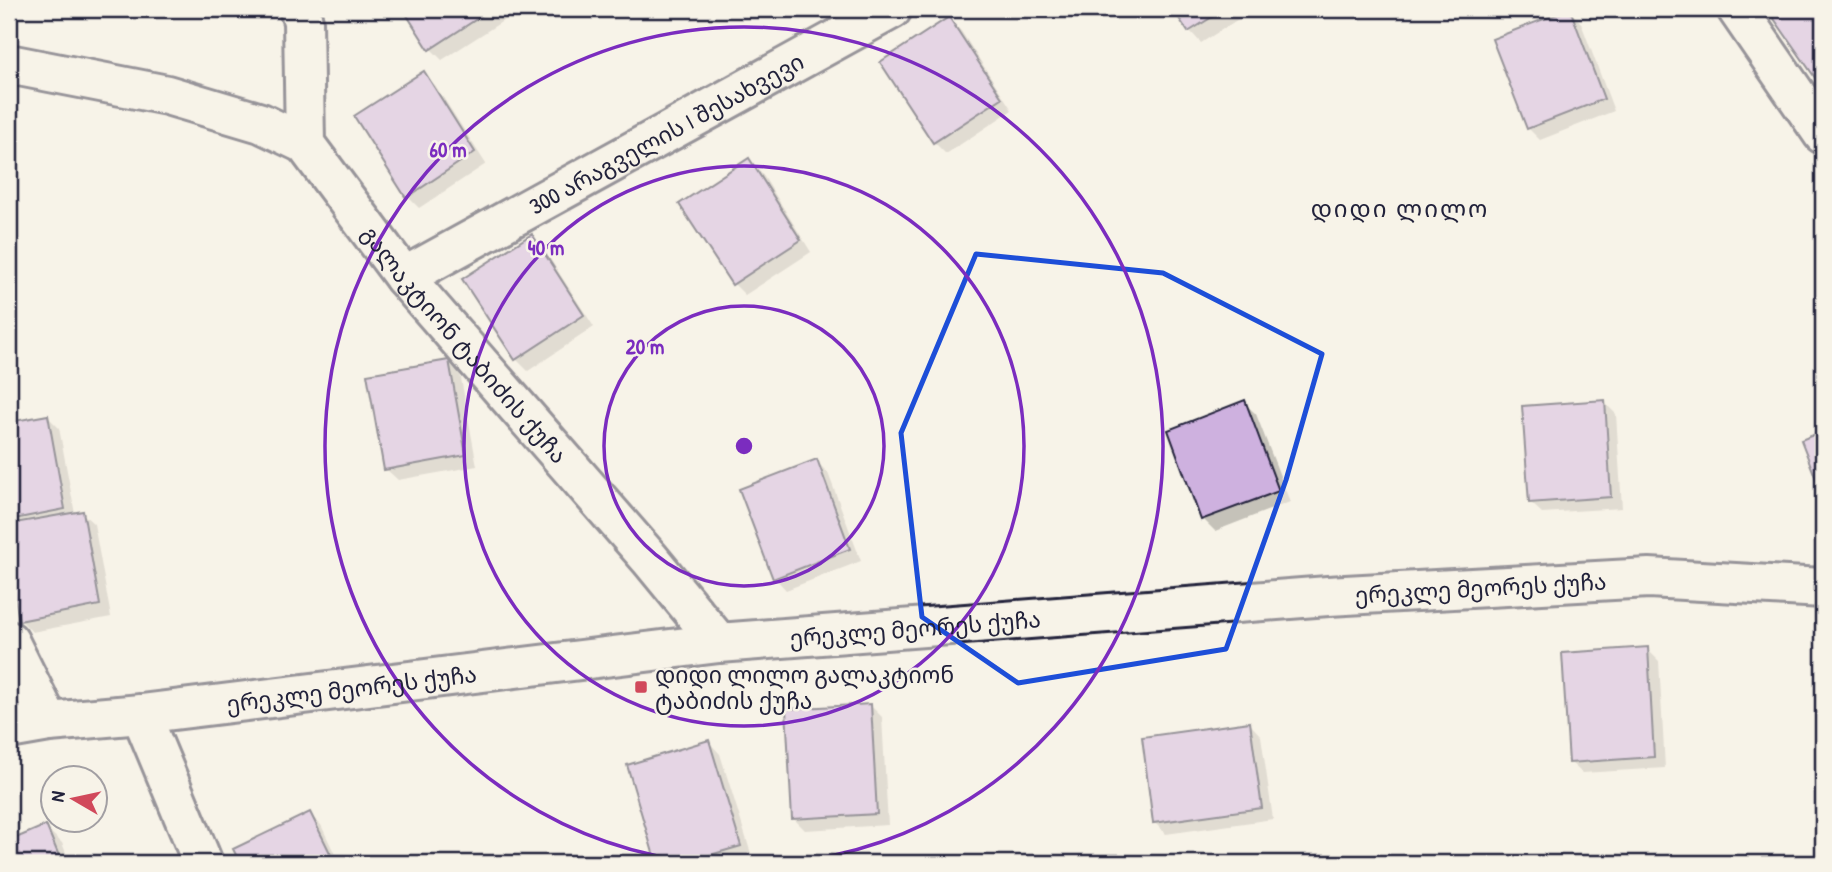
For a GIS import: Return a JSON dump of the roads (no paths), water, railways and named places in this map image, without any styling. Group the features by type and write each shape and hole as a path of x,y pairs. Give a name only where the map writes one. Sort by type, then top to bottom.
{"street":[{"path":"9,64 167,95 261,124 305,144 303,20 299,9"},
{"name":"300 არაგველის I შესახვევი","path":"404,277 892,9"},
{"path":"1737,9 1823,134"},
{"name":"გალაკტიონ ტაბიძის ქუჩა","path":"305,144 404,277 650,559 719,643"},
{"name":"ერეკლე მეორეს ქუჩა","path":"9,729 49,722 141,714 719,643 1328,596 1649,578 1823,588"},
{"path":"9,641 49,722"},
{"path":"141,714 203,863"}],"place":[{"name":"დიდი ლილო გალაკტიონ ტაბიძის ქუჩა","path":"641,687"}],"district":[{"name":"დიდი ლილო","path":"1400,208"}]}
